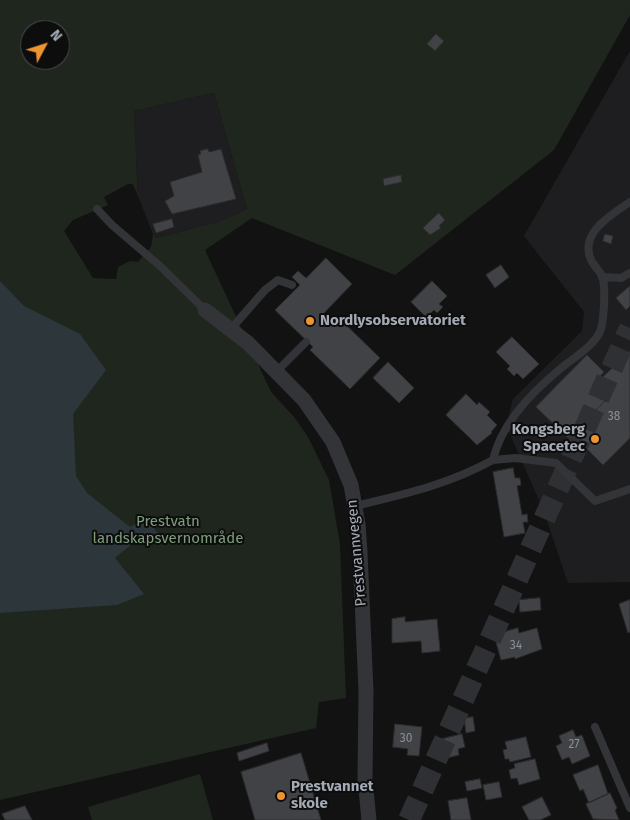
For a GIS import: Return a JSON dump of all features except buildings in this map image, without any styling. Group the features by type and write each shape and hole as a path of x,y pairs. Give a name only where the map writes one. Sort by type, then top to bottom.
{"street":[{"name":"Prestvannvegen","path":"205,310 248,343 277,371 314,413 333,442 351,485 360,552 366,681 365,779 369,820"}],"lane":[{"path":"492,460 496,444 503,432 531,396 589,345 600,330 604,301 602,277 591,259 588,246 591,235 607,218 630,202"},
{"name":"Prestvannvegen","path":"98,209 112,226 160,266 205,310"},
{"path":"602,277 620,278 630,273"},
{"path":"230,330 264,290 278,280 292,284"},
{"path":"277,371 306,342"},
{"path":"355,506 437,485 463,476 492,460 515,458 556,464 595,501 630,489"},
{"path":"595,727 630,808"}],"shaded area":[{"path":"630,51 630,582 568,583 544,512 506,425 513,399 582,331 584,312 524,236"},
{"path":"214,93 247,209 221,221 156,238 138,197 134,111"},
{"path":"0,281 24,306 80,334 106,370 73,414 76,476 87,493 130,527 145,519 160,535 132,544 115,558 144,594 117,605 0,613"}],"green space":[{"name":"Prestvatn landskapsvernområde","path":"0,0 630,0 630,15 554,150 395,275 252,218 205,250 271,392 295,418 308,437 329,480 340,544 346,698 319,702 316,728 0,800","holes":["214,93 247,209 221,221 156,238 140,202 153,234 151,247 138,262 130,261 118,267 116,279 93,278 64,231 73,220 108,205 104,197 128,184 133,184 138,196 134,111"]},
{"path":"200,774 213,820 92,820 88,807"}],"tunnel":[{"path":"409,820 630,328"}],"place":[{"name":"Nordlysobservatoriet","path":"310,321"},
{"name":"Kongsberg Spacetec","path":"595,439"},
{"name":"Prestvannet skole","path":"281,796"}]}
